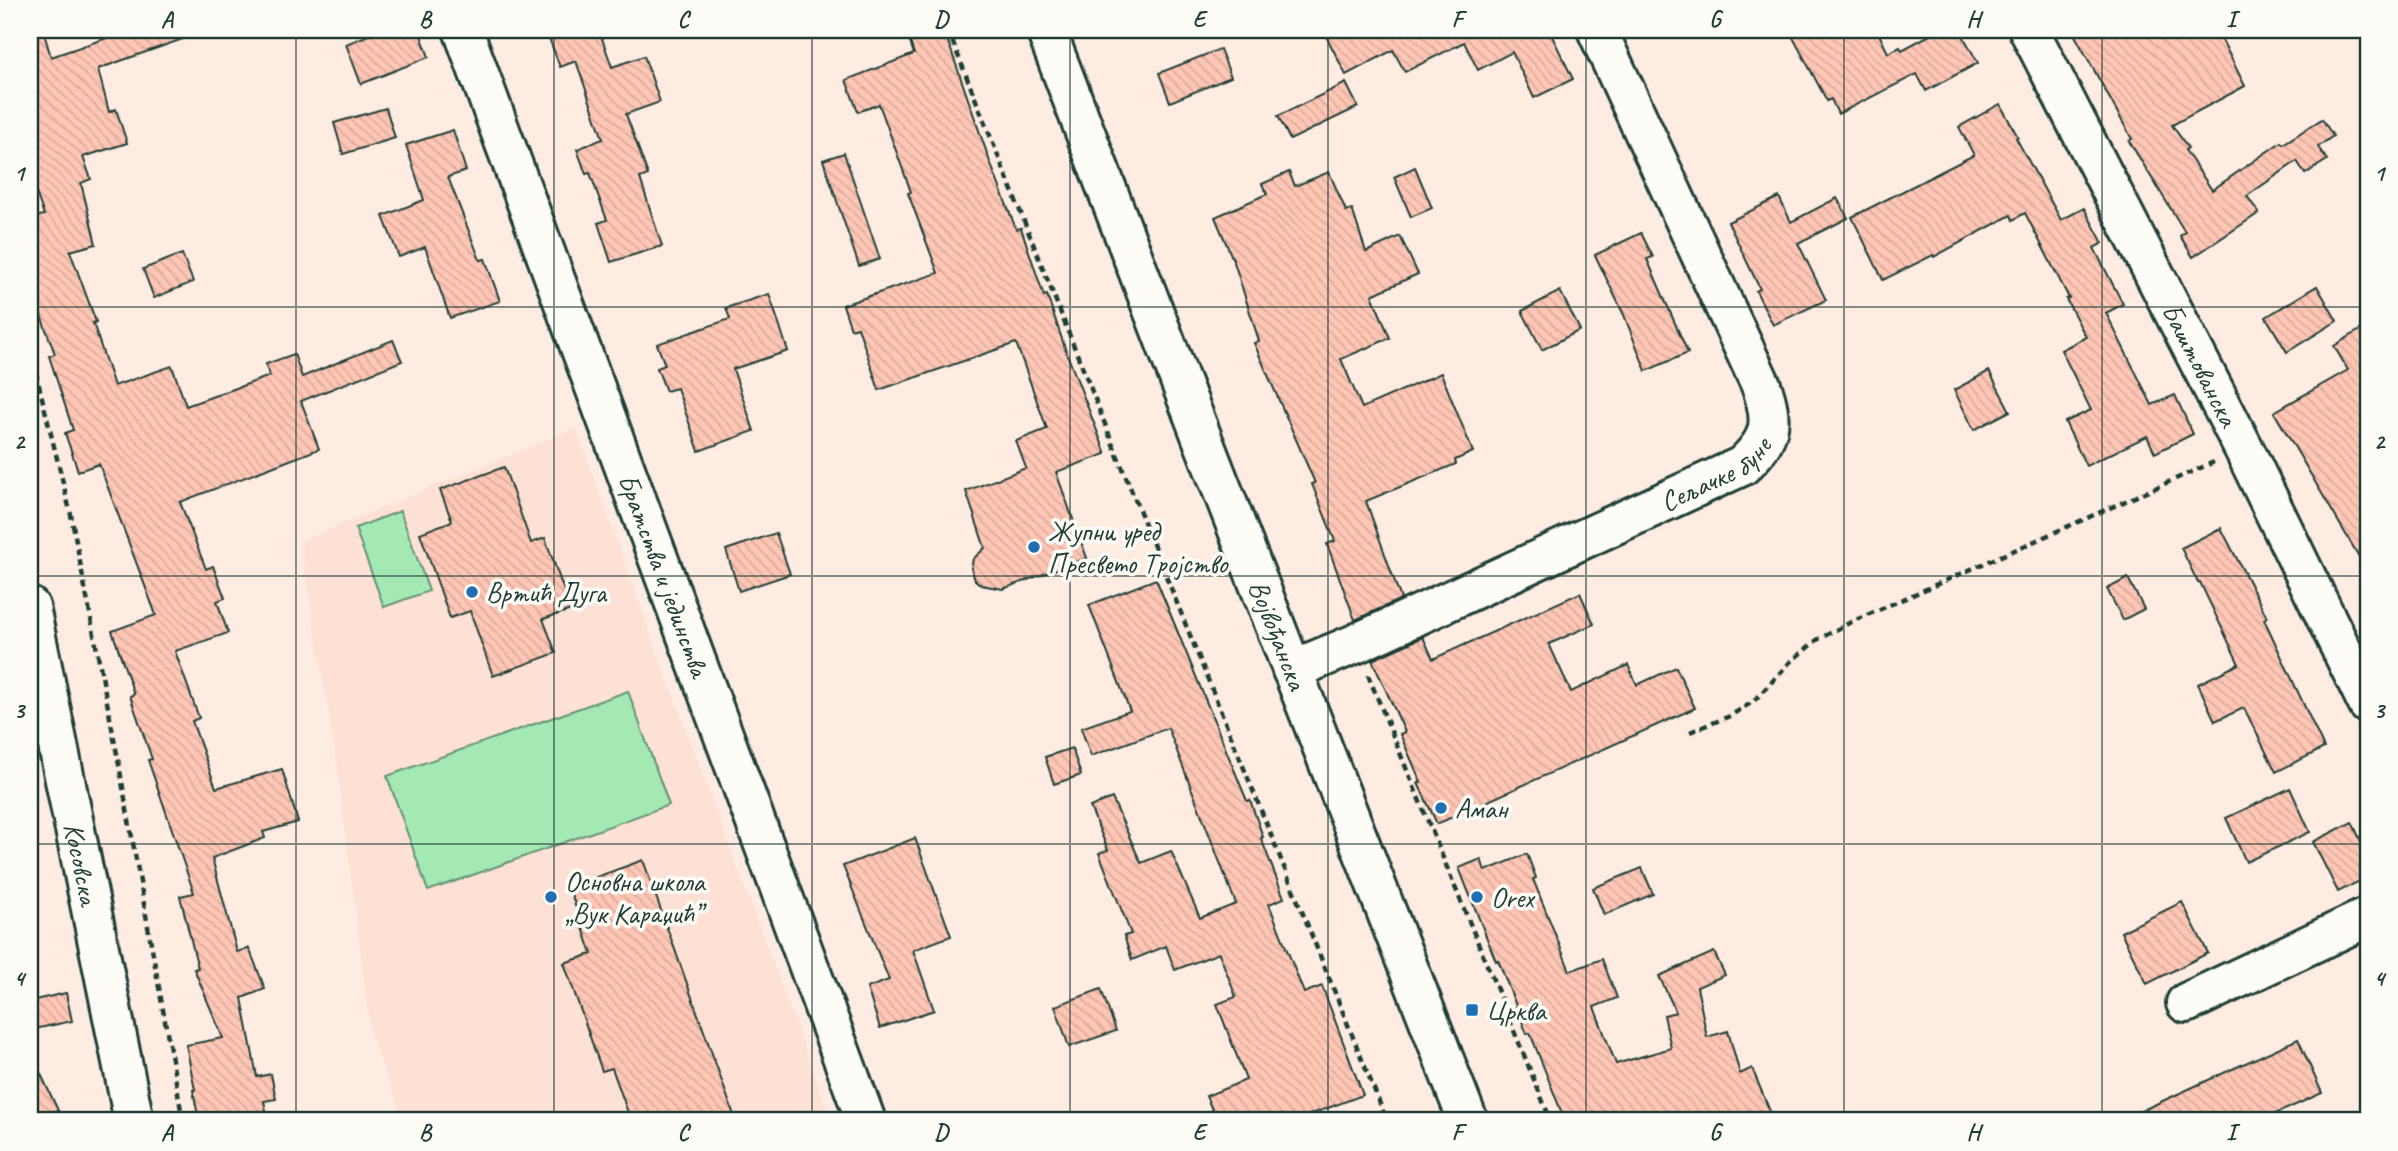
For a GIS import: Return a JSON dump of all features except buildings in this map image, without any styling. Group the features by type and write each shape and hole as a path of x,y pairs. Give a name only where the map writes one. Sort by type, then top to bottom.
{"street":[{"name":"Братства и јединства","path":"463,30 866,1121"},
{"name":"Војвођанска","path":"1046,30 1468,1121"},
{"name":"Сељачке буне","path":"1292,670 1355,644 1742,466 1755,454 1768,434 1768,404 1761,384 1597,30"},
{"name":"Баштованска","path":"2029,30 2244,449 2368,704"},
{"name":"Косовска","path":"30,607 134,1121"},
{"path":"2186,1003 2368,917"}],"path":[{"path":"948,30 1387,1121"},
{"path":"30,349 71,515 183,1121"},
{"path":"1690,732 1730,716 1754,701 1790,662 1817,640 1849,623 2244,449"},
{"path":"1355,644 1551,1121"}],"shaded area":[{"name":"Основна школа „Вук Караџић”","path":"576,428 832,1121 404,1121 371,1037 336,758 300,541"}],"green space":[{"path":"400,511 429,591 384,607 355,528"},
{"path":"628,691 669,805 428,891 387,776"}],"place":[{"name":"Жупни уред Пресвето Тројство","path":"1034,547"},
{"name":"Вртић Дуга","path":"472,592"},
{"name":"Аман","path":"1441,808"},
{"name":"Основна школа „Вук Караџић”","path":"551,897"},
{"name":"Orex","path":"1477,897"},
{"name":"Црква","path":"1472,1010"}]}
